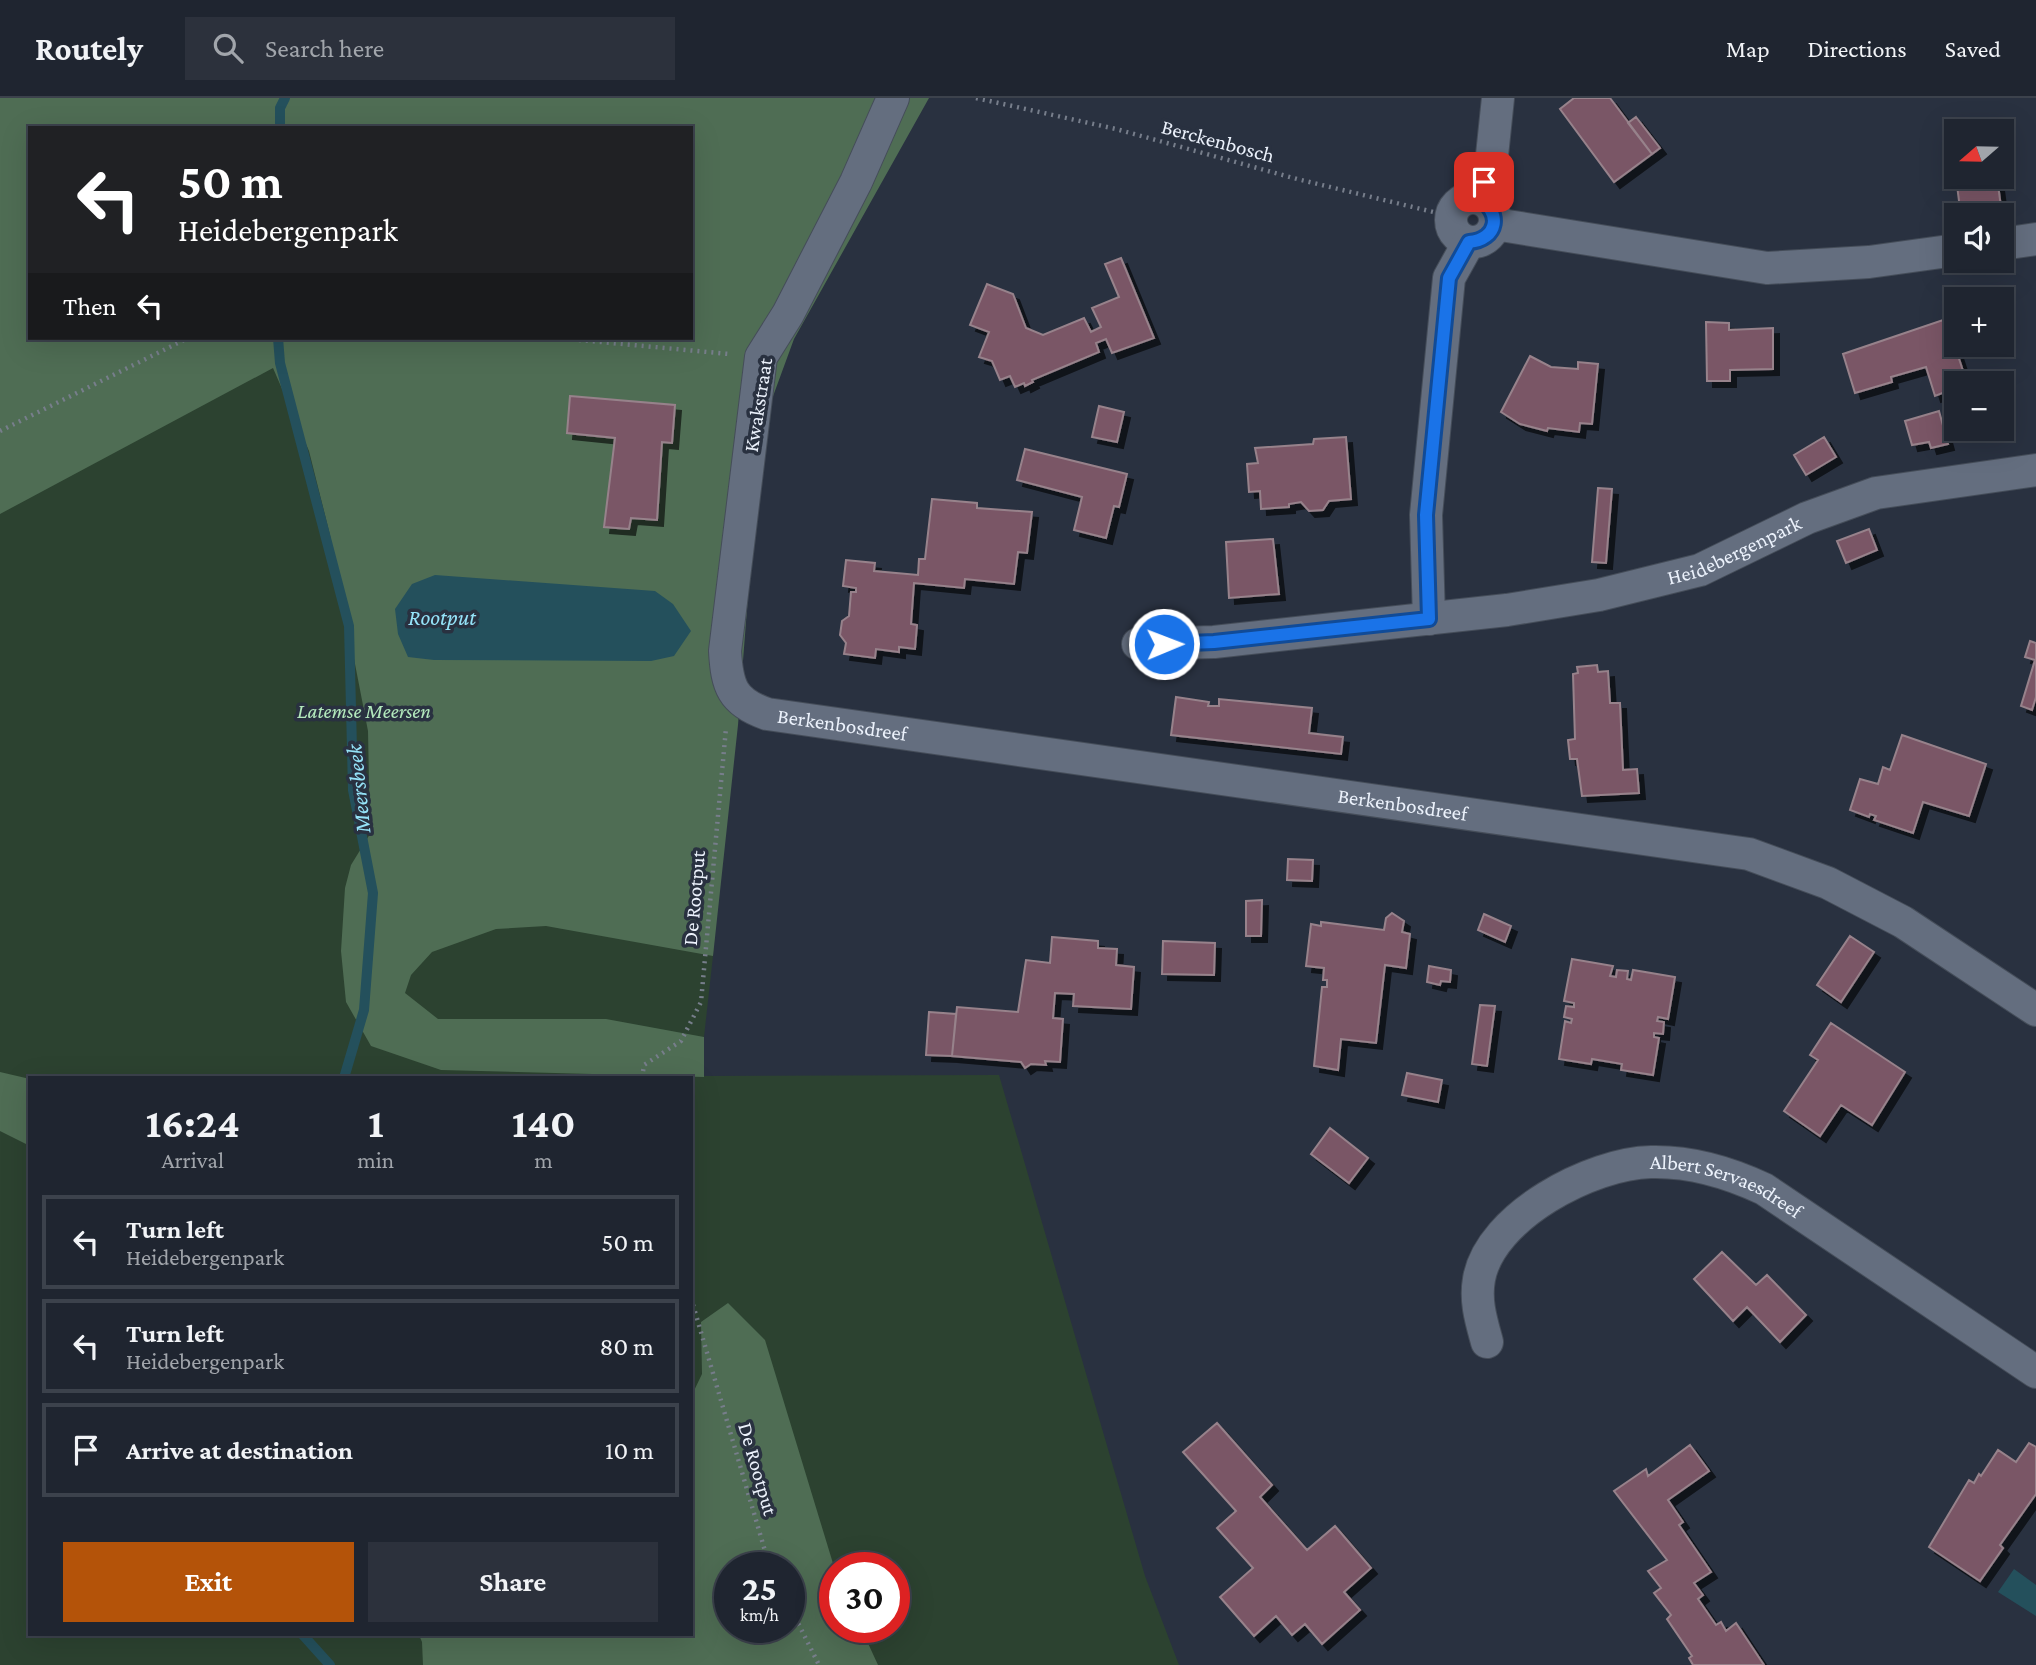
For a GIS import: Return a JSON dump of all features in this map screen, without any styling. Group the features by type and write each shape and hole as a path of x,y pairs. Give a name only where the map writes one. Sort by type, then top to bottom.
{"street":[{"name":"Kwakstraat","path":"736,697 726,676 725,652 761,357 788,314 856,182 893,98"},
{"path":"1477,198 1491,165 1498,98"},
{"path":"1477,198 1487,203 1494,213 1495,224 1490,235 1480,241 1469,242 1459,237 1452,228 1451,216 1456,206 1465,200 1477,198"},
{"path":"1495,224 1767,268 1869,262 1944,252"},
{"path":"2014,242 2036,239"},
{"path":"1429,619 1426,515 1449,278 1469,242"},
{"name":"Heidebergenpark","path":"1138,644 1214,642 1429,619 1546,603 1651,584 1700,570 1807,518 1876,493 2036,470"},
{"name":"Berkenbosdreef","path":"736,697 751,709 767,714 1749,854 1828,883 1903,922 2036,1010"},
{"name":"Albert Servaesdreef","path":"1487,1342 1477,1308 1479,1277 1496,1241 1521,1215 1581,1179 1617,1166 1650,1162 1695,1165 1730,1173 1764,1189 2036,1372"}],"path":[{"name":"Berckenbosch","path":"976,98 1116,130 1297,179 1451,216"},
{"path":"0,431 184,340"},
{"path":"579,340 761,357"},
{"name":"De Rootput","path":"642,1076 644,1065 681,1041 701,1002 724,733 736,697"},
{"name":"De Rootput","path":"693,1305 765,1552"},
{"path":"805,1637 819,1665"}],"green space":[{"name":"Latemse Meersen","path":"0,98 892,98 761,357 713,956 704,1037 704,1076 999,1075 1145,1576 1179,1665 0,1665"},
{"path":"0,98 929,98 794,339 761,429 738,725 713,956 546,926 496,929 432,952 411,975 405,993 438,1019 606,1019 704,1037 704,1077 441,1070 371,1046 346,1002 341,951 345,888 351,865 370,834 368,731 330,535 309,451 273,368 0,514"},
{"path":"0,1072 28,1079 28,1145 0,1131"},
{"path":"728,1303 765,1340 830,1552 819,1552 819,1643 868,1643 878,1665 423,1665 419,1636 693,1636 693,1393 702,1374 701,1322"}],"water":[{"name":"Rootput","path":"435,575 655,591 673,604 691,631 674,656 651,661 434,660 408,657 398,634 395,609 412,584"},
{"path":"2014,1569 2036,1585 2036,1616 1998,1592"}],"building":[{"path":"1574,98 1610,98 1652,154 1614,182 1560,109"},
{"path":"1636,117 1660,148 1652,154 1628,123"},
{"path":"1958,189 1999,189 2000,203 1959,203"},
{"path":"1121,258 1154,338 1112,353 1106,339 1096,343 1099,352 1032,380 1033,382 1025,386 1024,383 1015,387 1010,376 1000,380 992,361 979,357 989,332 970,325 987,284 1013,294 1026,328 1043,335 1084,318 1091,332 1101,327 1092,308 1119,297 1105,264"},
{"path":"1944,320 1944,357 1958,357 1963,371 1944,371 1944,392 1935,396 1926,367 1891,377 1892,382 1855,393 1843,354"},
{"path":"1706,322 1729,323 1729,330 1773,328 1773,369 1730,370 1730,381 1707,381"},
{"path":"1530,356 1551,367 1578,369 1578,362 1598,364 1592,424 1580,423 1579,432 1548,428 1547,431 1520,424 1501,412"},
{"path":"570,396 675,405 672,443 662,442 657,520 631,518 629,529 604,527 615,438 567,433"},
{"path":"1099,406 1124,412 1117,442 1092,437"},
{"path":"1939,411 1944,441 1948,444 1931,448 1929,442 1912,445 1905,421"},
{"path":"1346,437 1351,499 1329,501 1323,510 1309,511 1301,502 1289,504 1289,507 1261,509 1260,491 1249,492 1247,464 1258,463 1255,448 1313,444 1314,439"},
{"path":"1824,437 1836,457 1806,475 1794,455"},
{"path":"1025,449 1127,474 1119,507 1114,506 1106,538 1074,530 1082,497 1017,480"},
{"path":"1598,488 1612,489 1606,563 1592,562"},
{"path":"932,499 977,503 977,508 1032,512 1027,553 1018,552 1014,584 965,579 964,588 914,583 911,624 917,625 915,649 899,647 899,652 876,649 875,658 844,654 846,643 840,635 842,621 849,616 851,592 856,592 856,588 843,586 846,560 875,563 874,571 918,575 919,559 925,559"},
{"path":"1869,529 1877,550 1846,563 1837,541"},
{"path":"1273,539 1279,594 1229,598 1226,542"},
{"path":"2030,641 2036,643 2036,697 2032,710 2021,706 2035,660 2025,657"},
{"path":"1597,665 1598,672 1608,671 1610,703 1620,703 1623,770 1637,769 1639,793 1582,796 1577,759 1570,759 1568,740 1575,739 1573,674 1578,673 1577,667"},
{"path":"1176,697 1209,702 1208,706 1219,706 1219,699 1312,708 1309,733 1343,737 1341,754 1171,735"},
{"path":"1902,735 1986,764 1969,816 1923,802 1913,833 1874,820 1876,816 1870,814 1869,817 1850,810 1860,779 1878,784 1883,767 1890,770"},
{"path":"1288,859 1313,860 1312,881 1287,880"},
{"path":"1262,900 1261,936 1246,936 1246,901"},
{"path":"1392,913 1404,921 1402,932 1410,934 1406,968 1385,965 1376,1043 1341,1039 1338,1070 1314,1066 1322,987 1327,987 1327,980 1323,980 1324,968 1306,966 1311,924 1321,926 1321,922 1384,930 1386,918"},
{"path":"1484,914 1511,926 1505,942 1478,930"},
{"path":"1850,936 1874,952 1841,1002 1817,985"},
{"path":"1052,937 1098,941 1098,948 1117,949 1116,965 1134,967 1131,1009 1073,1006 1074,994 1055,993 1053,1018 1063,1019 1060,1062 1045,1061 1046,1065 1031,1064 1025,1068 1021,1062 952,1056 957,1007 1018,1012 1026,960 1050,963"},
{"path":"1163,941 1215,943 1214,975 1162,974"},
{"path":"1572,959 1613,966 1610,976 1616,977 1617,970 1628,971 1627,979 1631,980 1633,970 1675,977 1668,1019 1658,1017 1657,1021 1664,1022 1663,1034 1654,1033 1654,1037 1659,1038 1653,1075 1621,1070 1622,1064 1592,1059 1591,1064 1559,1059 1565,1021 1571,1023 1572,1019 1564,1017 1566,1006 1574,1007 1574,1003 1564,1001"},
{"path":"1429,966 1451,970 1450,982 1441,981 1440,985 1427,982"},
{"path":"1480,1005 1495,1006 1487,1066 1472,1064"},
{"path":"929,1012 956,1014 952,1056 926,1055"},
{"path":"1831,1023 1905,1072 1872,1125 1841,1105 1820,1136 1784,1111 1818,1060 1810,1055"},
{"path":"1407,1073 1442,1080 1438,1102 1402,1095"},
{"path":"1330,1128 1368,1158 1349,1183 1311,1154"},
{"path":"1722,1252 1756,1285 1767,1275 1806,1315 1780,1342 1747,1307 1733,1321 1694,1279"},
{"path":"1217,1423 1272,1485 1260,1497 1307,1550 1335,1526 1371,1568 1344,1592 1360,1610 1322,1644 1305,1624 1292,1635 1276,1616 1254,1636 1220,1597 1253,1568 1217,1528 1236,1511 1183,1452"},
{"path":"2029,1443 2036,1447 2036,1494 2000,1545 2003,1548 1980,1581 1929,1547 1969,1480 1974,1483 1979,1474 1981,1476 1998,1450 2016,1462"},
{"path":"1690,1445 1709,1471 1668,1500 1683,1522 1679,1525 1711,1572 1694,1583 1703,1595 1698,1599 1716,1625 1721,1622 1726,1631 1736,1623 1764,1665 1693,1665 1689,1658 1692,1656 1667,1619 1671,1615 1654,1593 1661,1588 1648,1571 1667,1560 1614,1491 1646,1469 1648,1476"}],"waterway":[{"name":"Meersbeek","path":"280,126 280,108 285,98"},
{"name":"Meersbeek","path":"278,340 280,363 349,626 353,790 373,893 364,1010 345,1076"},
{"name":"Meersbeek","path":"304,1636 330,1665"}],"route":[{"path":"1164,644 1214,642 1429,619 1426,515 1449,278 1469,242 1480,241 1490,235 1495,224 1494,213 1487,203 1477,198 1484,182"}]}
